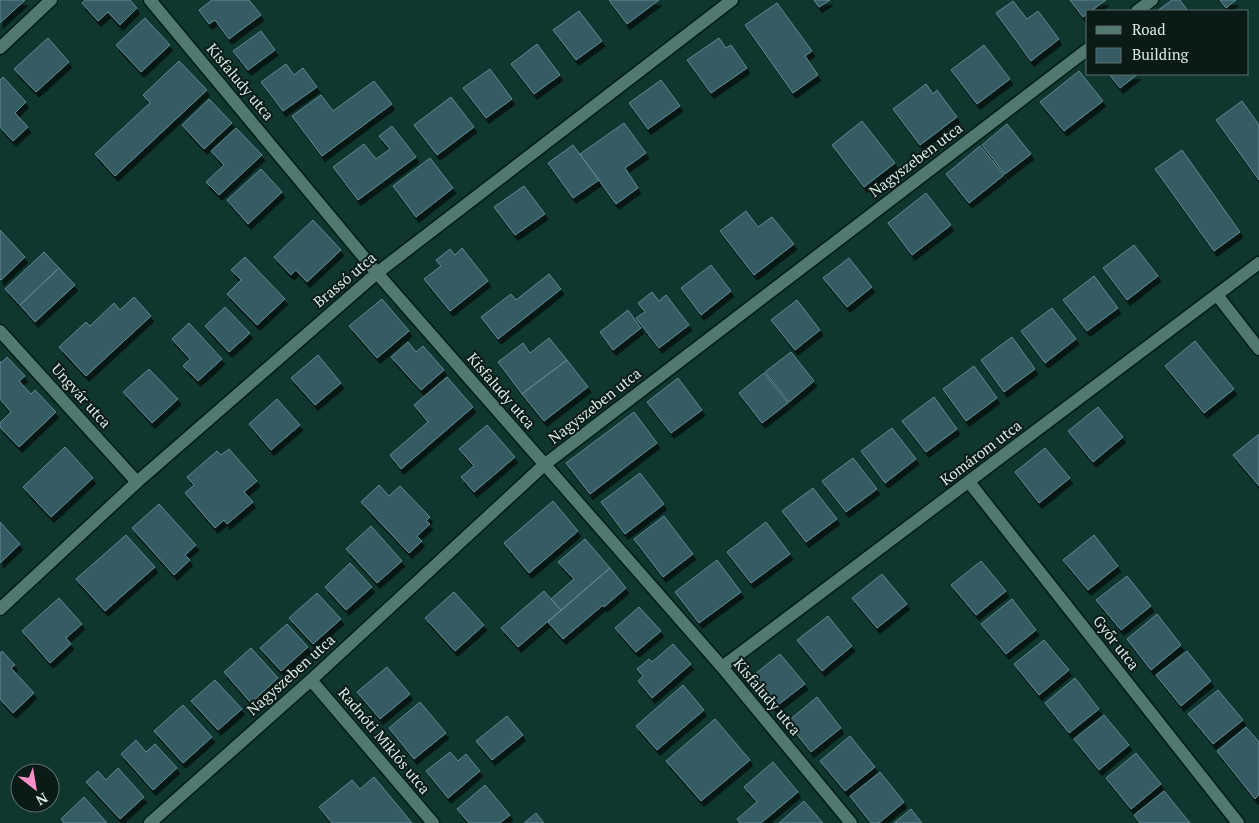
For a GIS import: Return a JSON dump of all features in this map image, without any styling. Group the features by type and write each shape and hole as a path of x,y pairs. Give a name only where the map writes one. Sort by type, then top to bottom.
{"street":[{"path":"0,48 52,0"},
{"name":"Kisfaludy utca","path":"150,0 377,273 722,667 851,823"},
{"name":"Brassó utca","path":"0,609 137,482 377,273 732,0"},
{"path":"1138,10 1152,0"},
{"name":"Nagyszeben utca","path":"150,823 311,680 544,465 1086,51"},
{"name":"Komárom utca","path":"722,667 1259,263"},
{"path":"1217,295 1259,349"},
{"name":"Ungvár utca","path":"0,331 137,482"},
{"name":"Győr utca","path":"969,482 1238,823"},
{"name":"Radnóti Miklós utca","path":"311,680 432,823"}],"building":[{"path":"0,0 25,0 0,23"},
{"path":"85,0 130,0 137,8 120,25 108,12 98,21 82,3"},
{"path":"212,0 249,0 261,15 229,39 215,20 209,24 199,10"},
{"path":"609,0 659,0 627,24"},
{"path":"814,0 830,0 819,7"},
{"path":"1070,0 1106,0 1092,10 1086,10 1086,15 1083,17"},
{"path":"1172,0 1180,0 1187,10 1158,10"},
{"path":"1220,0 1236,0 1226,8"},
{"path":"1013,1 1027,19 1038,11 1059,39 1031,61 996,13"},
{"path":"777,3 812,51 805,56 818,75 793,93 745,25"},
{"path":"579,11 602,41 576,60 553,30"},
{"path":"145,18 170,45 141,72 116,45"},
{"path":"261,31 275,50 248,70 233,51"},
{"path":"48,38 69,62 36,92 14,69"},
{"path":"719,38 726,48 731,45 747,68 711,93 687,60"},
{"path":"537,44 560,75 534,94 511,64"},
{"path":"984,45 1010,79 977,104 951,70"},
{"path":"179,61 207,90 115,176 95,154 150,103 143,95"},
{"path":"286,64 294,75 303,68 317,87 283,111 261,82"},
{"path":"490,69 512,99 486,118 463,88"},
{"path":"1079,71 1103,101 1064,131 1040,102"},
{"path":"1110,75 1137,75 1120,88"},
{"path":"3,77 26,102 15,113 28,127 13,141 0,127 0,80"},
{"path":"661,80 680,106 648,129 629,103"},
{"path":"374,81 392,104 322,156 292,116 321,95 333,111"},
{"path":"926,84 933,94 937,90 957,117 920,145 893,109"},
{"path":"451,97 474,127 437,155 414,125"},
{"path":"209,99 232,123 204,149 182,125"},
{"path":"1242,101 1259,125 1259,180 1216,120"},
{"path":"862,121 895,163 864,187 832,145"},
{"path":"624,123 646,153 625,168 638,188 616,204 580,154"},
{"path":"1007,124 1031,154 1005,174 982,145"},
{"path":"392,126 416,157 358,200 333,167 364,144 376,159 390,149 379,136"},
{"path":"236,128 262,155 219,195 206,182 224,165 211,151"},
{"path":"573,145 599,180 573,198 548,163"},
{"path":"980,146 1004,175 969,203 946,174"},
{"path":"1182,150 1240,232 1214,251 1155,169"},
{"path":"430,158 453,188 416,217 393,186"},
{"path":"261,169 282,192 248,224 227,200"},
{"path":"524,186 545,214 515,235 494,207"},
{"path":"926,193 951,225 912,255 888,223"},
{"path":"746,211 758,227 772,217 794,244 754,275 720,231"},
{"path":"313,220 341,250 307,282 296,270 291,275 274,257"},
{"path":"0,230 25,257 1,280 0,279"},
{"path":"1134,245 1158,276 1127,300 1103,268"},
{"path":"462,248 488,281 450,311 424,279 441,266 436,260 450,249 455,255"},
{"path":"44,252 59,268 20,305 5,289"},
{"path":"245,257 285,299 257,325 227,294 241,280 231,270"},
{"path":"849,258 872,287 847,307 823,278"},
{"path":"711,265 731,291 701,315 681,288"},
{"path":"59,268 75,285 35,322 20,305"},
{"path":"549,274 561,289 498,339 481,317 511,294 516,300"},
{"path":"1094,276 1118,308 1087,331 1063,300"},
{"path":"652,292 659,301 666,295 689,325 659,348 636,318 645,312 638,303"},
{"path":"134,297 151,316 86,376 59,347 86,322 90,326 114,303 120,310"},
{"path":"382,299 409,331 377,358 349,326"},
{"path":"797,300 820,330 795,350 771,320"},
{"path":"225,307 250,333 229,352 205,326"},
{"path":"1052,308 1076,339 1045,363 1021,331"},
{"path":"628,310 641,328 613,350 600,332"},
{"path":"189,323 222,359 198,381 183,366 190,359 172,339"},
{"path":"1012,337 1035,369 1004,392 981,360"},
{"path":"549,338 567,360 522,394 498,362 523,343 530,353"},
{"path":"1195,341 1234,389 1204,413 1165,366"},
{"path":"408,342 416,352 423,346 444,370 421,390 391,357"},
{"path":"791,352 814,381 789,402 765,372"},
{"path":"318,355 341,383 315,405 291,378"},
{"path":"7,357 25,376 19,381 31,394 35,390 56,412 19,447 0,427 0,423 11,412 0,399 0,361 1,363"},
{"path":"567,360 588,387 544,421 522,394"},
{"path":"974,366 997,398 966,421 943,389"},
{"path":"149,369 178,399 152,423 123,392"},
{"path":"764,373 788,403 762,423 739,393"},
{"path":"447,377 473,407 401,469 390,455 428,422 414,405"},
{"path":"678,378 702,410 671,433 647,402"},
{"path":"934,397 957,429 926,452 902,421"},
{"path":"277,399 300,425 271,450 249,424"},
{"path":"1098,407 1123,437 1093,462 1068,431"},
{"path":"634,412 657,443 590,494 566,463"},
{"path":"487,425 515,457 474,492 461,477 474,466 459,449"},
{"path":"892,428 916,459 885,483 861,451"},
{"path":"1259,434 1259,486 1233,455"},
{"path":"65,447 93,478 51,517 23,487"},
{"path":"1045,448 1070,478 1039,503 1015,472"},
{"path":"229,449 257,481 244,492 253,502 227,524 224,520 215,528 185,493 194,485 187,477 217,451 221,455"},
{"path":"853,458 877,489 846,512 822,481"},
{"path":"640,473 664,504 625,534 601,502"},
{"path":"379,485 389,496 400,486 430,517 426,521 430,524 417,536 422,541 409,553 361,502"},
{"path":"813,488 837,519 806,542 782,511"},
{"path":"553,501 578,531 529,573 504,543"},
{"path":"159,504 196,545 185,555 190,560 174,575 132,528"},
{"path":"664,516 693,554 663,577 634,539"},
{"path":"0,522 20,544 0,563"},
{"path":"766,522 790,554 751,583 727,552"},
{"path":"371,526 402,561 377,583 346,549"},
{"path":"126,535 155,567 105,611 76,579"},
{"path":"1094,535 1118,566 1088,590 1063,560"},
{"path":"585,539 610,568 561,610 551,599 574,579 558,562"},
{"path":"717,560 741,592 699,623 675,592"},
{"path":"981,561 1006,591 976,615 951,585"},
{"path":"350,563 372,587 346,610 325,587"},
{"path":"610,568 626,588 563,639 548,622"},
{"path":"882,574 907,604 877,628 852,598"},
{"path":"1127,576 1151,606 1121,630 1096,600"},
{"path":"544,591 561,610 518,647 501,628"},
{"path":"454,592 484,625 455,651 425,618"},
{"path":"317,593 341,619 313,644 289,618"},
{"path":"59,598 82,624 66,638 71,644 50,663 22,631"},
{"path":"1012,599 1036,630 1006,654 981,624"},
{"path":"639,607 661,631 636,652 615,628"},
{"path":"1157,614 1181,645 1151,670 1127,639"},
{"path":"828,616 852,646 822,671 797,640"},
{"path":"287,624 308,647 281,671 260,648"},
{"path":"1044,640 1069,670 1039,695 1014,664"},
{"path":"673,644 691,664 652,698 638,681 643,676 637,669 649,659 652,662"},
{"path":"251,648 278,678 251,703 224,672"},
{"path":"2,651 15,665 11,668 34,693 13,713 0,699 0,653"},
{"path":"1187,651 1211,681 1181,706 1156,675"},
{"path":"780,654 805,684 774,708 750,678"},
{"path":"387,667 410,694 380,719 357,692"},
{"path":"1075,678 1099,709 1069,733 1045,703"},
{"path":"215,680 242,709 218,730 191,701"},
{"path":"683,685 704,710 657,750 636,726"},
{"path":"1218,690 1243,720 1213,744 1188,714"},
{"path":"817,697 841,728 811,752 787,722"},
{"path":"420,702 446,733 414,759 389,728"},
{"path":"183,705 212,737 183,763 154,731"},
{"path":"1104,715 1129,745 1099,770 1074,739"},
{"path":"507,716 523,735 492,760 476,741"},
{"path":"715,719 750,760 701,801 666,761"},
{"path":"1246,727 1259,742 1259,795 1255,799 1217,751"},
{"path":"850,736 875,767 845,791 820,761"},
{"path":"136,740 146,752 155,744 177,768 153,790 121,754"},
{"path":"450,752 458,761 466,754 480,771 448,798 426,771"},
{"path":"1136,753 1161,784 1131,809 1106,778"},
{"path":"773,762 798,792 761,823 740,823 737,819 757,802 744,787"},
{"path":"118,768 144,797 120,819 86,782 98,771 106,780"},
{"path":"880,772 904,802 879,823 871,823 850,796"},
{"path":"374,777 412,823 332,823 319,807 352,780 360,789"},
{"path":"485,785 510,815 500,823 469,823 457,809"},
{"path":"1164,791 1190,823 1140,823 1134,815"},
{"path":"84,797 107,823 64,823 61,819"},
{"path":"804,801 823,823 779,823"},
{"path":"911,809 922,823 894,823"},
{"path":"536,813 544,823 524,823"}]}
